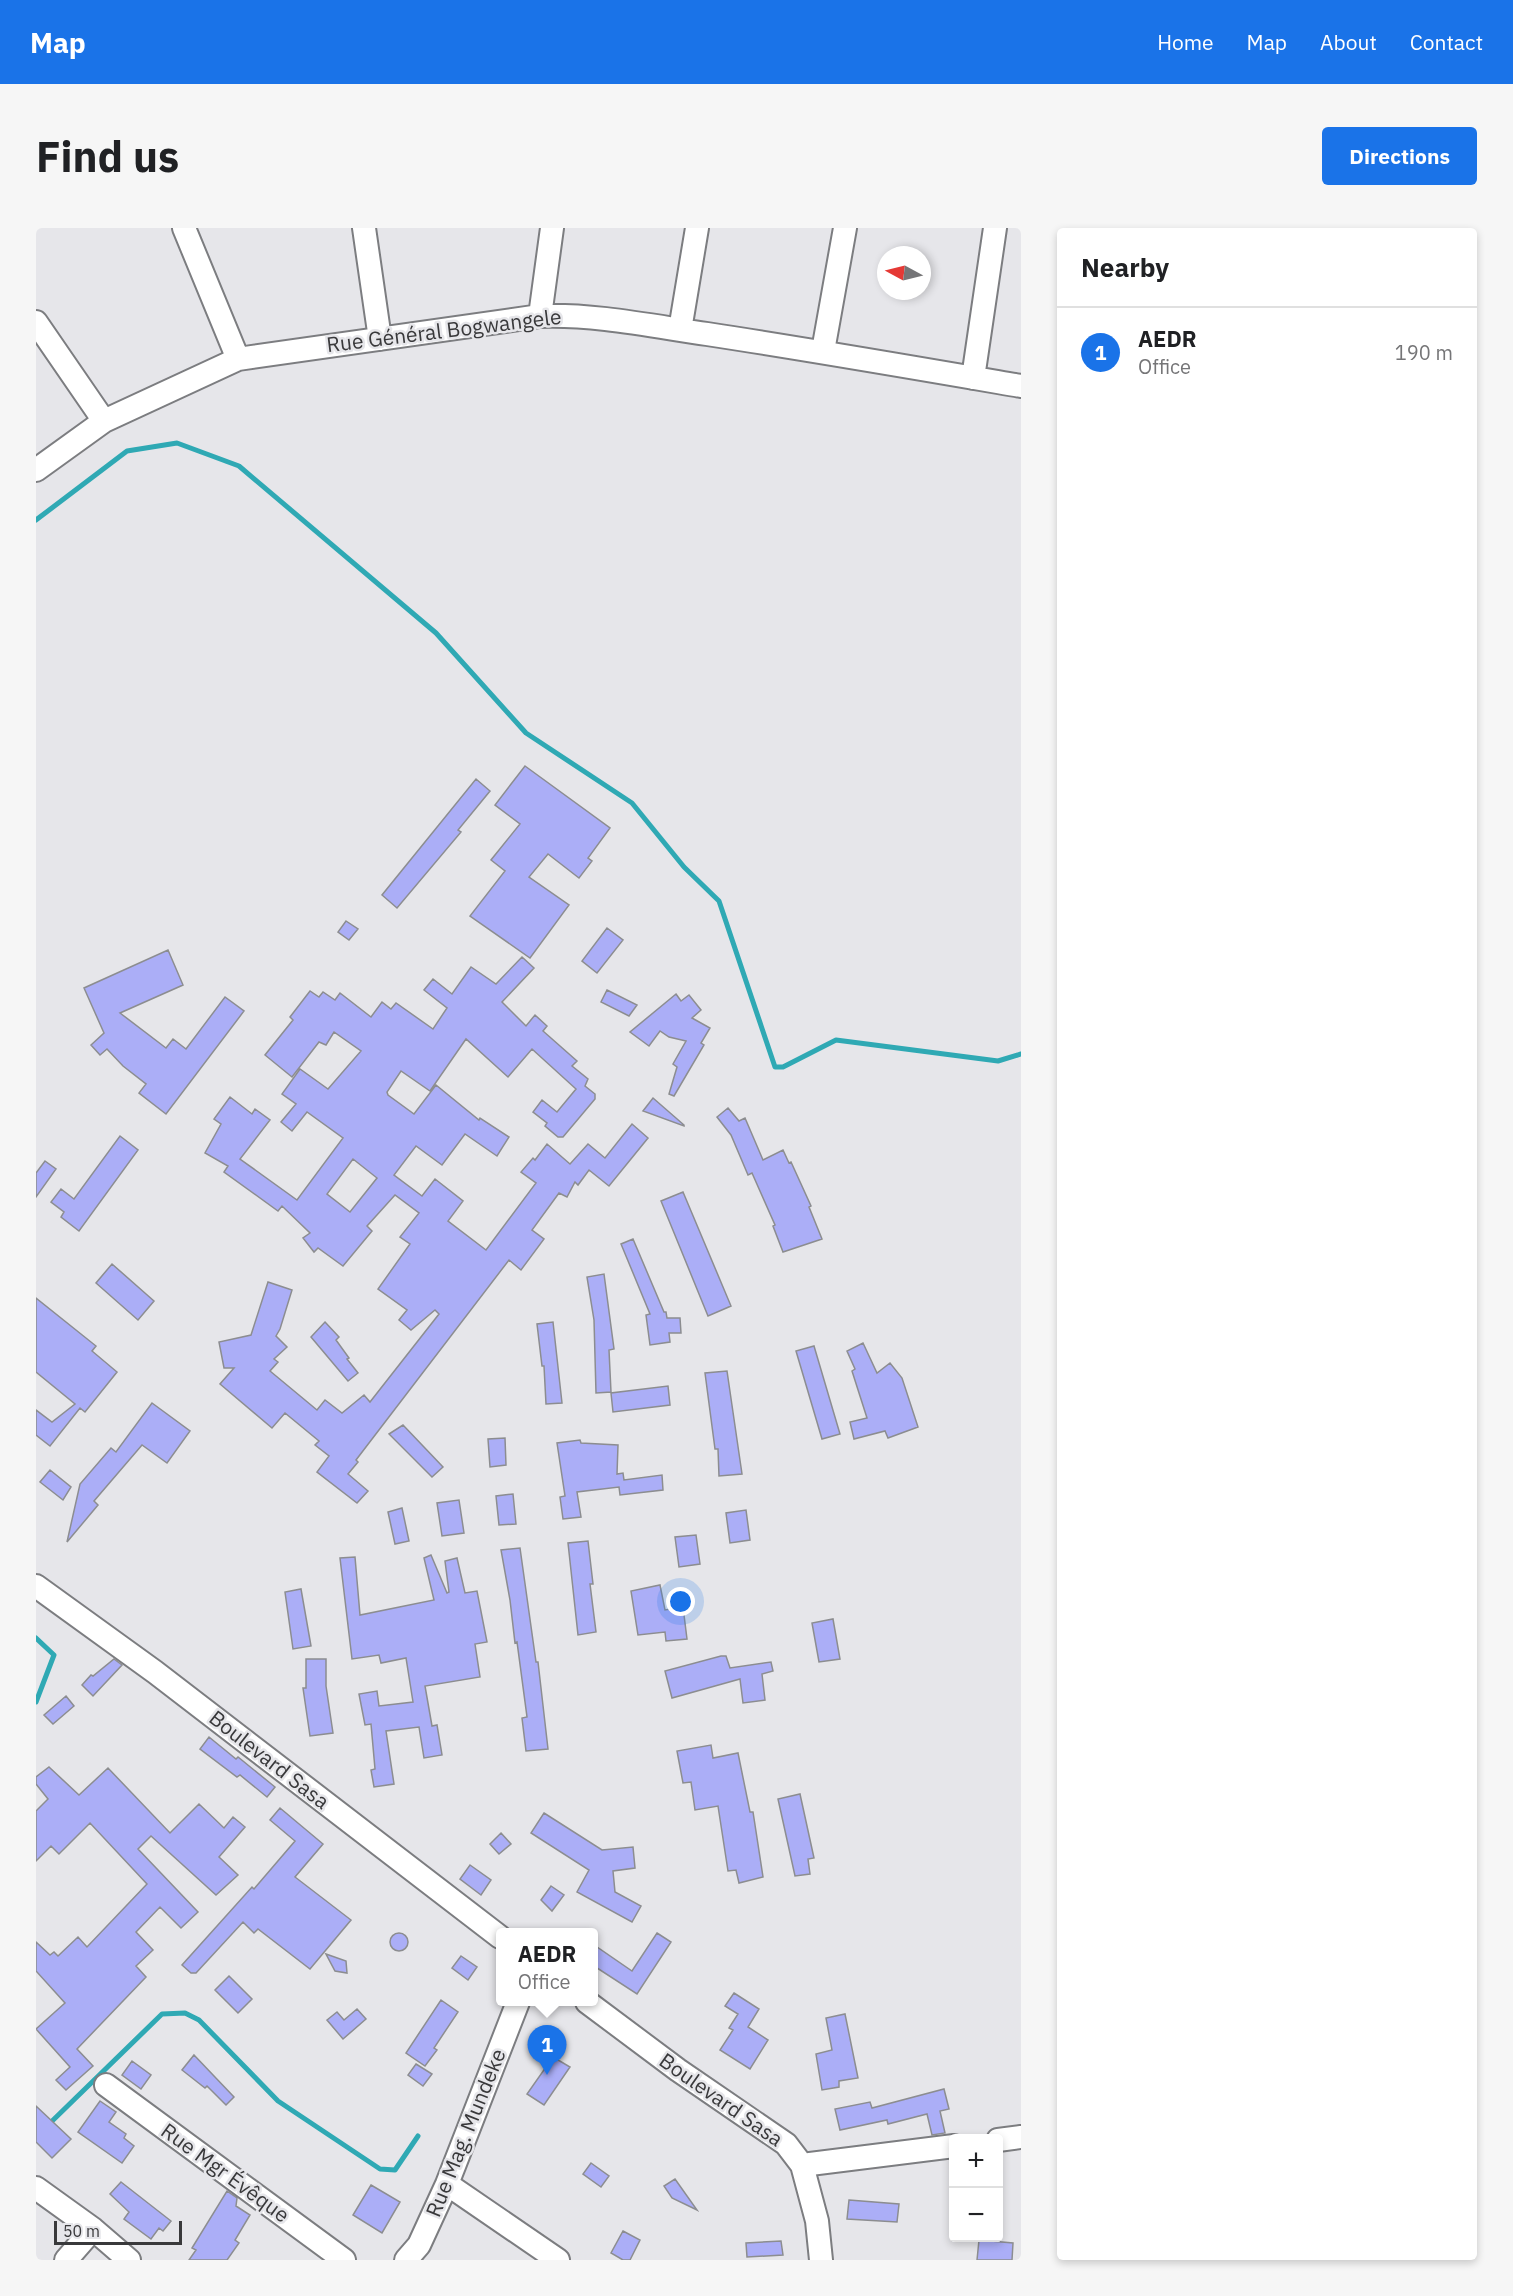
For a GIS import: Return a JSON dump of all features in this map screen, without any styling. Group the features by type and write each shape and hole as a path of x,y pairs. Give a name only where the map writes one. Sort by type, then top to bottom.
{"street":[{"path":"184,228 238,359"},
{"path":"364,228 380,339"},
{"path":"540,316 552,228"},
{"path":"680,330 696,228"},
{"path":"824,351 845,228"},
{"path":"973,378 995,228"},
{"name":"Rue Général Bogwangele","path":"36,470 104,422 238,359 540,316 571,315 680,330 824,351 1021,386"},
{"path":"36,322 104,422"},
{"name":"Boulevard Sasa","path":"36,1586 155,1672 496,1933"},
{"name":"Rue Mag. Mundeke","path":"406,2260 419,2245 447,2184 516,2006"},
{"name":"Boulevard Sasa","path":"594,2006 678,2070 786,2144 802,2165 817,2221 820,2260"},
{"name":"Rue Mgr Évêque","path":"106,2085 344,2260"},
{"path":"1003,2139 1021,2137"},
{"path":"802,2165 949,2147"},
{"path":"447,2184 558,2260"},
{"path":"36,2188 93,2229 129,2260"},
{"path":"66,2260 93,2229"}],"building":[{"path":"525,766 610,828 588,858 592,861 579,878 548,854 529,877 569,905 530,958 470,916 505,871 491,860 520,824 495,805"},
{"path":"476,779 490,791 458,830 461,832 397,908 382,895"},
{"path":"346,921 358,929 349,940 338,932"},
{"path":"607,928 623,940 597,973 582,961"},
{"path":"168,950 183,985 120,1013 166,1048 173,1039 186,1049 225,997 244,1011 166,1114 139,1093 146,1084 123,1066 107,1049 100,1055 91,1045 104,1033 84,988"},
{"path":"522,957 534,968 502,1002 526,1026 535,1015 547,1026 543,1031 577,1061 572,1066 588,1079 585,1086 595,1094 595,1099 563,1137 558,1137 545,1126 547,1123 533,1112 542,1100 557,1112 576,1089 532,1049 508,1077 466,1039 430,1091 401,1071 387,1092 388,1095 414,1114 436,1085 479,1120 480,1118 509,1137 497,1156 465,1134 442,1165 416,1146 394,1175 422,1196 435,1179 463,1201 448,1221 486,1250 536,1183 521,1172 533,1158 535,1160 547,1144 570,1164 588,1144 605,1158 632,1124 648,1138 609,1186 589,1170 578,1185 575,1182 567,1197 559,1193 532,1230 544,1239 521,1270 509,1260 356,1460 358,1462 348,1474 368,1491 357,1503 317,1472 329,1456 315,1445 319,1441 285,1413 272,1428 220,1384 234,1368 224,1368 219,1342 251,1335 268,1282 292,1290 276,1336 287,1347 274,1359 278,1362 270,1371 317,1410 325,1400 342,1413 364,1395 370,1402 439,1314 435,1310 411,1330 399,1320 407,1310 378,1289 410,1244 400,1237 419,1213 395,1195 367,1226 372,1231 343,1266 318,1248 314,1252 303,1238 310,1233 282,1206 278,1211 224,1172 228,1166 205,1153 221,1124 214,1119 230,1097 252,1114 255,1109 270,1120 240,1159 297,1200 343,1138 307,1112 292,1131 281,1122 296,1104 282,1094 300,1069 328,1089 361,1051 334,1032 326,1045 319,1042 292,1077 265,1055 293,1020 290,1017 310,991 319,997 323,992 335,1000 340,993 371,1017 382,1002 391,1009 396,1003 433,1029 447,1008 424,990 433,979 452,994 471,967 496,984","holes":["353,1159 377,1178 350,1212 327,1194"]},
{"path":"607,990 637,1005 629,1016 601,1002"},
{"path":"676,994 681,1001 689,995 701,1010 692,1018 710,1028 701,1043 704,1045 674,1096 669,1094 677,1067 673,1064 686,1041 669,1037 660,1031 649,1046 630,1032"},
{"path":"653,1098 684,1125 684,1126 643,1111"},
{"path":"728,1108 739,1121 745,1118 763,1160 783,1150 811,1206 809,1207 822,1239 783,1252 773,1226 775,1225 752,1173 748,1175 731,1135 717,1117"},
{"path":"120,1136 138,1150 79,1231 61,1217 64,1212 51,1202 61,1189 74,1199"},
{"path":"45,1161 56,1169 36,1197 36,1173"},
{"path":"683,1192 731,1306 708,1316 661,1201"},
{"path":"633,1239 667,1318 680,1318 681,1333 669,1333 670,1342 650,1345 646,1315 650,1314 621,1244"},
{"path":"112,1264 154,1301 138,1320 96,1283"},
{"path":"604,1274 614,1349 609,1350 611,1392 596,1393 594,1320 587,1277"},
{"path":"36,1298 96,1346 92,1351 117,1372 85,1412 80,1408 50,1446 36,1435 36,1410 52,1422 75,1404 36,1372"},
{"path":"325,1322 339,1337 336,1340 358,1373 348,1381 311,1337"},
{"path":"553,1322 562,1403 546,1404 544,1366 542,1366 537,1324"},
{"path":"863,1343 877,1373 890,1363 902,1378 918,1427 888,1438 885,1431 854,1439 850,1422 867,1418 852,1371 855,1369 847,1351"},
{"path":"814,1346 840,1434 822,1439 796,1351"},
{"path":"727,1371 742,1474 719,1476 718,1449 715,1449 705,1373"},
{"path":"668,1386 670,1405 613,1412 611,1393"},
{"path":"152,1403 190,1431 167,1463 142,1445 94,1501 98,1505 67,1542 80,1484 111,1448 116,1452"},
{"path":"403,1425 443,1467 432,1477 389,1434"},
{"path":"505,1438 506,1465 490,1467 488,1439"},
{"path":"580,1440 581,1443 618,1445 617,1474 623,1473 624,1480 662,1475 663,1490 620,1495 619,1487 577,1492 581,1517 563,1519 560,1497 565,1496 557,1443"},
{"path":"50,1470 71,1487 63,1500 40,1482"},
{"path":"513,1494 516,1524 499,1525 496,1496"},
{"path":"459,1500 464,1533 442,1536 437,1503"},
{"path":"402,1508 409,1541 395,1544 388,1512"},
{"path":"746,1510 750,1540 730,1543 726,1513"},
{"path":"696,1535 700,1564 679,1567 675,1537"},
{"path":"588,1541 596,1632 578,1635 568,1543"},
{"path":"520,1548 536,1662 538,1662 548,1749 526,1751 522,1718 527,1717 501,1550"},
{"path":"431,1555 447,1593 449,1592 445,1561 457,1558 465,1593 477,1591 487,1642 475,1644 480,1677 425,1686 432,1726 437,1725 442,1755 424,1758 419,1727 386,1731 394,1784 374,1787 371,1770 375,1769 371,1724 365,1725 359,1694 377,1691 379,1706 413,1702 406,1658 381,1663 379,1655 352,1659 340,1558 355,1557 360,1615 434,1600 424,1558"},
{"path":"660,1585 665,1610 683,1607 687,1639 666,1641 665,1632 638,1635 631,1591"},
{"path":"301,1589 311,1646 293,1649 285,1592"},
{"path":"833,1619 840,1659 819,1662 812,1623"},
{"path":"726,1656 730,1668 771,1662 773,1671 762,1674 765,1700 743,1703 740,1679 672,1698 665,1671"},
{"path":"114,1659 122,1665 93,1696 82,1685 91,1675 93,1676"},
{"path":"306,1659 326,1659 326,1686 333,1733 310,1736 303,1688 306,1688"},
{"path":"66,1696 74,1706 53,1724 44,1715"},
{"path":"209,1737 275,1787 267,1797 240,1775 237,1777 200,1749"},
{"path":"711,1745 713,1758 738,1753 750,1812 753,1812 763,1877 739,1883 736,1870 728,1871 718,1806 695,1810 691,1782 683,1783 677,1751"},
{"path":"49,1767 79,1795 108,1768 170,1833 199,1804 224,1828 233,1817 245,1827 219,1857 238,1875 216,1895 151,1836 138,1849 198,1912 181,1928 160,1907 136,1932 153,1950 136,1966 146,1977 77,2049 93,2066 66,2090 56,2080 70,2067 36,2029 65,2003 36,1971 36,1942 50,1955 54,1952 58,1956 78,1937 87,1947 147,1884 90,1823 59,1854 51,1846 36,1861 36,1811 48,1799 36,1784 36,1777"},
{"path":"800,1794 814,1858 808,1859 810,1874 795,1876 778,1799"},
{"path":"280,1808 323,1844 295,1877 351,1920 310,1969 258,1929 254,1933 243,1922 196,1973 191,1973 182,1965 252,1887 254,1889 295,1841 270,1820"},
{"path":"544,1813 602,1850 633,1847 635,1868 613,1871 615,1892 641,1906 632,1922 577,1892 589,1870 531,1833"},
{"path":"501,1833 511,1844 499,1854 490,1844"},
{"path":"470,1865 491,1880 481,1895 460,1879"},
{"path":"551,1886 564,1895 552,1911 541,1900"},
{"path":"399,1933 405,1936 408,1942 405,1948 399,1951 393,1948 390,1942 393,1936"},
{"path":"657,1933 671,1942 637,1994 598,1969 598,1948 632,1971"},
{"path":"326,1954 346,1961 347,1973 335,1971"},
{"path":"461,1956 477,1967 468,1980 452,1968"},
{"path":"229,1976 252,1999 238,2013 215,1990"},
{"path":"734,1993 759,2009 748,2027 768,2040 750,2069 720,2050 733,2030 729,2028 738,2014 725,2006"},
{"path":"441,2000 458,2012 434,2048 437,2050 425,2066 406,2053"},
{"path":"357,2009 366,2019 343,2039 327,2020 337,2012 344,2020"},
{"path":"845,2014 858,2078 839,2081 839,2087 822,2090 816,2054 832,2050 826,2018"},
{"path":"194,2055 234,2097 226,2105 207,2086 205,2088 182,2070"},
{"path":"553,2057 570,2067 544,2105 527,2094"},
{"path":"132,2061 151,2075 141,2089 122,2075"},
{"path":"416,2064 432,2074 423,2086 408,2075"},
{"path":"944,2089 949,2109 940,2111 945,2133 932,2135 927,2114 888,2124 887,2120 840,2130 835,2109 870,2102 872,2108"},
{"path":"100,2101 116,2112 109,2122 126,2134 124,2138 134,2146 122,2163 78,2132"},
{"path":"36,2106 71,2139 52,2158 36,2142"},
{"path":"591,2163 609,2176 601,2187 583,2174"},
{"path":"675,2179 697,2210 672,2198 664,2186"},
{"path":"121,2182 171,2221 163,2231 159,2228 151,2239 124,2219 129,2212 110,2194"},
{"path":"371,2185 400,2202 382,2233 353,2215"},
{"path":"227,2191 237,2198 236,2206 250,2215 235,2240 239,2243 227,2260 189,2260 196,2250 192,2248"},
{"path":"849,2200 899,2204 897,2222 847,2219"},
{"path":"623,2231 640,2240 630,2260 623,2260 611,2253"},
{"path":"781,2241 783,2255 747,2257 746,2243"},
{"path":"979,2242 1013,2243 1012,2260 977,2260"}],"waterway":[{"path":"36,520 127,451 177,443 239,466 436,633 526,733 632,803 684,867 719,901 775,1067 783,1067 836,1040 998,1061 1021,1054"},
{"path":"36,1638 54,1655 36,1702"},
{"path":"47,2126 162,2014 185,2013 199,2020 278,2101 380,2169 395,2170 418,2136"}],"place":[{"name":"AEDR","path":"547,2075"}]}
